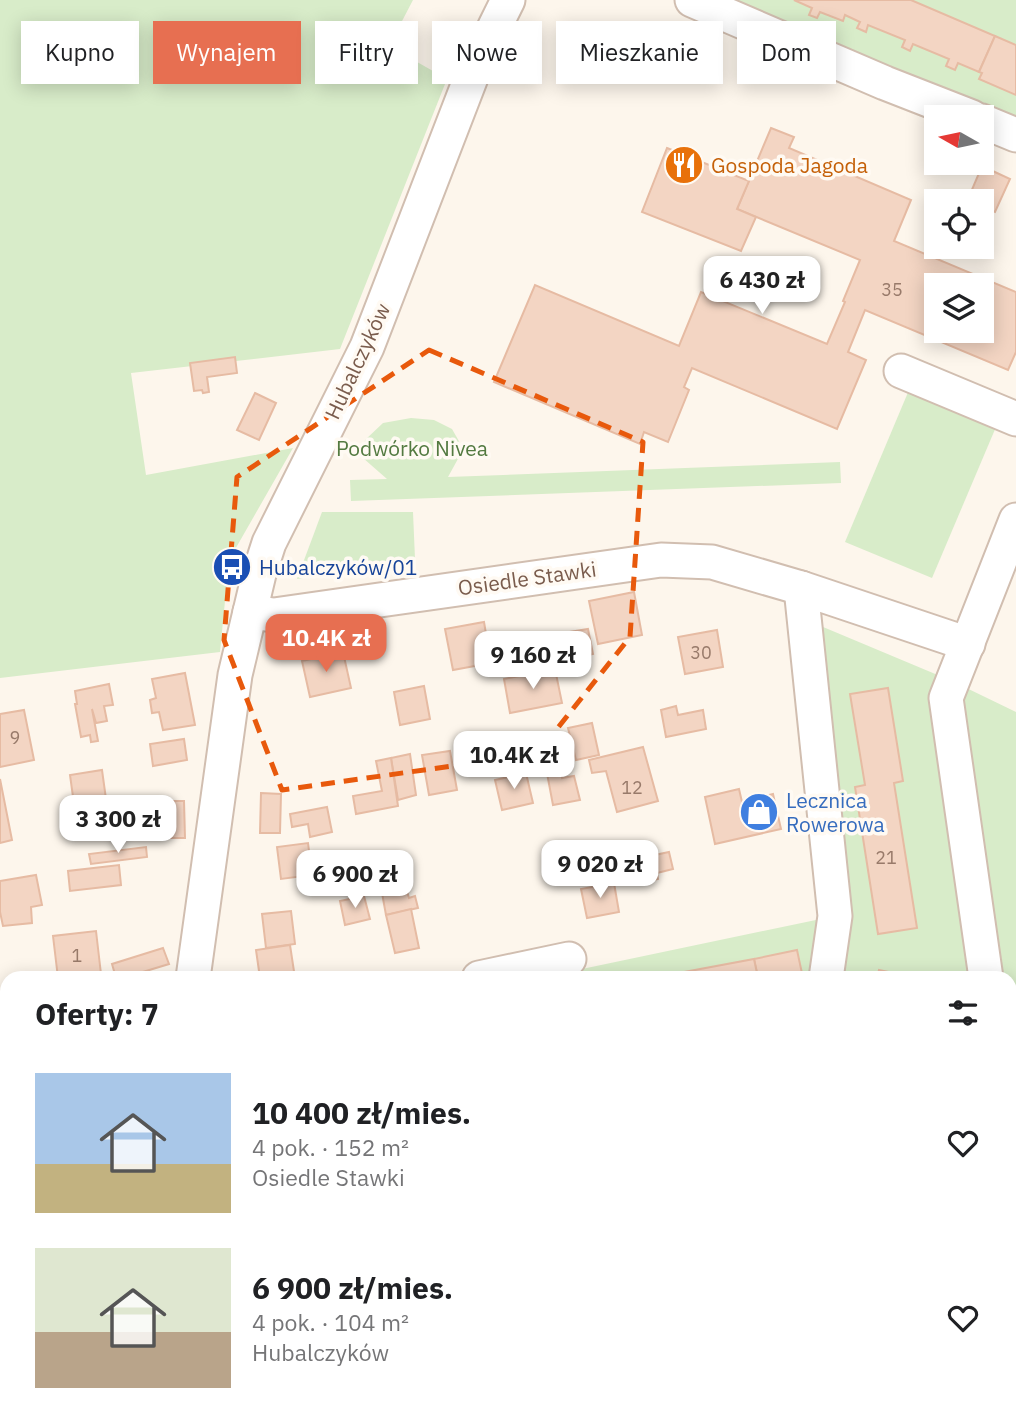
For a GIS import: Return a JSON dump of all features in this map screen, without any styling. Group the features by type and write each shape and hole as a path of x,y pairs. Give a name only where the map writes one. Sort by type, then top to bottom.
{"street":[{"name":"Hubalczyków","path":"194,971 235,675 269,543 367,347 475,67 508,0"},
{"path":"692,0 941,105"},
{"path":"994,126 1016,135"},
{"path":"901,371 1016,419"},
{"path":"985,971 946,698 1016,520"},
{"name":"Osiedle Stawki","path":"250,612 274,615 661,560 712,562 968,645"},
{"path":"801,589 835,916 827,971"},
{"path":"514,971 569,960"}],"highlighted area":[{"path":"429,350 643,442 630,637 537,754 282,790 224,640 237,477"}],"green space":[{"path":"0,0 413,0 402,21 315,21 315,84 418,84 418,62 432,70 432,84 445,84 340,349 131,373 146,475 293,448 229,560 220,652 0,678"},
{"path":"692,0 1016,0 1016,135 994,126 994,105 944,105 836,60 836,21 742,21"},
{"path":"909,390 996,427 932,578 845,542"},
{"name":"Podwórko Nivea","path":"411,418 434,420 452,429 460,443 459,457 448,477 840,462 841,483 351,501 350,480 387,479 363,458 365,440 383,423"},
{"path":"322,512 413,512 415,559 297,579"},
{"path":"804,619 952,681 1016,712 1016,971 512,971 569,959 582,969 835,916"}],"building":[{"path":"794,0 911,0 995,36 979,72 958,63 955,70 946,66 949,59 913,44 910,51 902,47 905,40 868,25 866,32 857,28 860,22 845,15 843,21 820,12 817,18 809,15 812,8"},
{"path":"995,36 1016,45 1016,95 979,79 982,73 979,72"},
{"path":"771,128 794,137 789,148 911,200 894,241 924,254 924,259 937,259 971,273 924,273 924,335 865,310 848,352 866,360 837,429 692,368 684,387 689,390 668,442 644,432 640,444 494,382 535,285 679,346 701,292 827,344 860,260 737,209"},
{"path":"667,148 749,181 737,209 756,217 741,251 642,212"},
{"path":"994,172 1010,179 995,212 994,189 972,189 978,175 994,175"},
{"path":"994,283 1016,292 1016,352 1008,370 944,343 994,343"},
{"path":"235,357 237,373 207,377 209,392 194,391 190,363"},
{"path":"255,393 276,403 259,440 237,430"},
{"path":"634,592 642,635 598,644 589,601"},
{"path":"484,622 491,663 453,670 445,629"},
{"path":"588,629 593,654 567,659 563,633"},
{"path":"717,630 723,667 685,674 678,637"},
{"path":"343,652 351,688 310,697 302,661"},
{"path":"555,669 562,703 510,713 504,679"},
{"path":"185,673 195,725 163,730 159,712 152,713 150,700 156,698 152,679"},
{"path":"109,684 113,705 104,706 107,721 96,723 92,709 98,741 91,742 90,735 81,737 75,691"},
{"path":"424,686 430,719 400,725 394,692"},
{"path":"888,688 903,781 894,783 917,928 878,934 855,787 865,785 850,694"},
{"path":"676,706 678,715 703,710 706,729 666,737 661,710"},
{"path":"24,710 34,760 0,767 0,714"},
{"path":"592,723 599,755 576,760 568,728"},
{"path":"184,739 187,760 153,766 150,744"},
{"path":"643,747 658,801 617,812 606,771 592,773 589,760"},
{"path":"450,751 457,790 429,795 422,755"},
{"path":"410,754 416,795 398,800 391,758"},
{"path":"391,758 398,806 356,814 353,796 382,791 376,761"},
{"path":"559,765 562,778 574,776 580,800 553,805 546,768"},
{"path":"102,770 106,799 74,804 70,775"},
{"path":"526,773 533,803 502,810 495,780"},
{"path":"0,779 12,840 0,843"},
{"path":"739,789 742,802 773,794 781,829 715,844 705,797"},
{"path":"261,793 281,794 280,833 260,833"},
{"path":"159,801 184,801 185,838 159,838"},
{"path":"327,807 332,832 310,837 308,824 292,827 290,814"},
{"path":"308,843 312,875 281,879 277,847"},
{"path":"146,847 147,857 91,864 89,854"},
{"path":"669,852 673,869 657,873 658,879 648,881 647,875 640,876 636,859"},
{"path":"119,865 121,885 70,891 68,871"},
{"path":"36,875 42,905 31,907 32,923 3,926 0,881"},
{"path":"614,883 619,912 587,918 581,889"},
{"path":"406,888 409,898 415,896 418,908 386,915 382,893"},
{"path":"364,896 370,919 345,925 340,901"},
{"path":"411,909 419,948 395,953 386,915"},
{"path":"291,911 295,944 266,948 262,914"},
{"path":"96,931 101,971 57,971 53,936"},
{"path":"290,945 294,971 259,971 256,950"},
{"path":"163,948 169,964 146,971 114,971 112,964"},
{"path":"797,950 802,971 757,971 754,959"},
{"path":"754,959 757,971 690,971"}],"place":[{"name":"Gospoda Jagoda","path":"684,165"},
{"name":"Hubalczyków/01","path":"232,567"},
{"name":"Lecznica Rowerowa","path":"759,812"}]}
